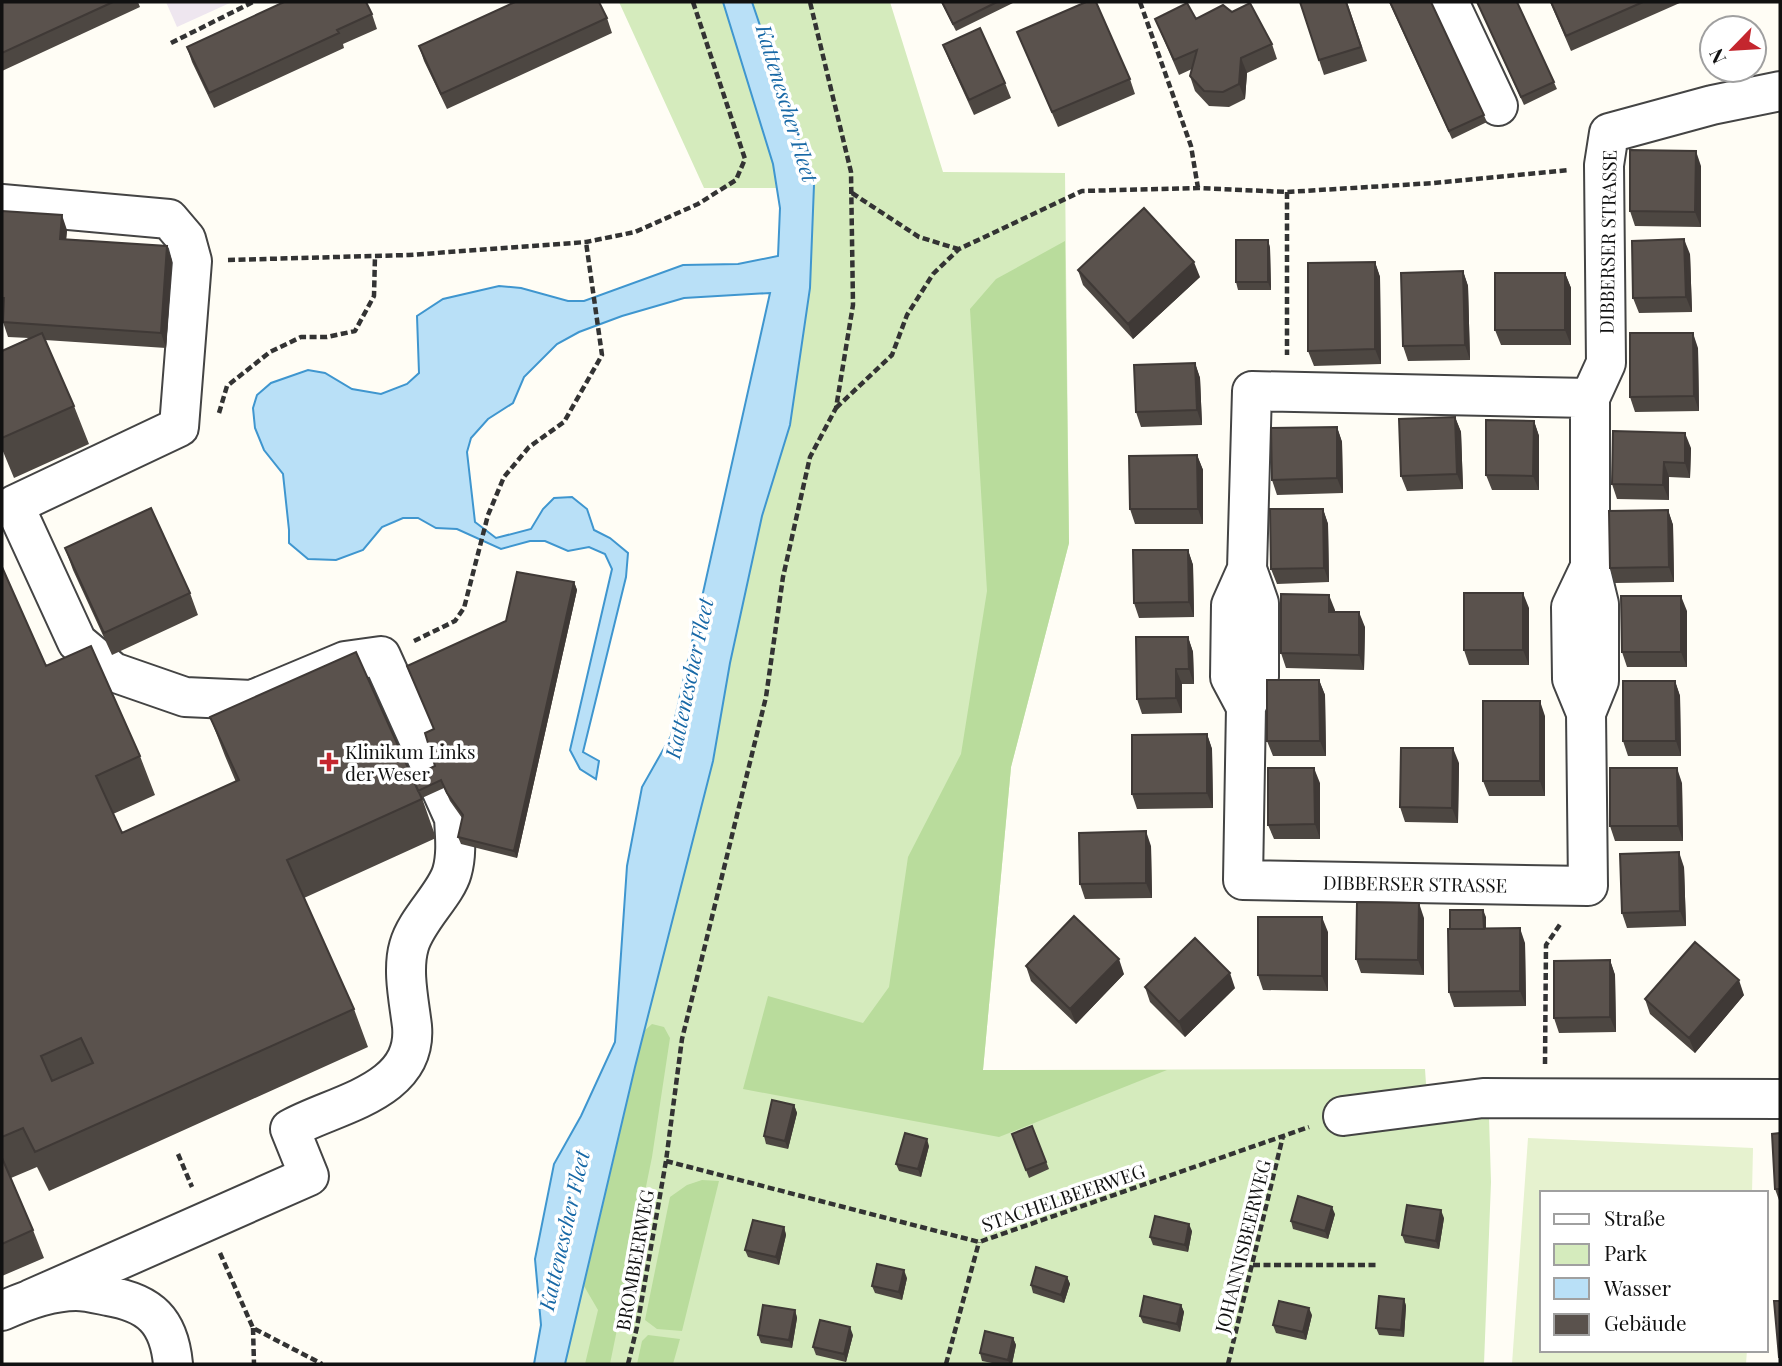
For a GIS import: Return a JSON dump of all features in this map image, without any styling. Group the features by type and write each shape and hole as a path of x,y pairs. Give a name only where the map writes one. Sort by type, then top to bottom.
{"street":[{"path":"1449,2 1497,106"},
{"name":"DIBBERSER STRASSE","path":"1590,398 1252,391 1247,569 1231,605 1230,629 1230,677 1245,707 1243,880 1588,886 1586,713 1572,679 1571,607 1590,568 1590,398 1606,363 1604,165 1609,133 1712,105 1780,91"},
{"path":"2,204 169,219 186,239 192,261 179,427 14,505 77,642 113,672 184,697 252,700 345,661 381,656 454,818 456,848 452,873 409,946 407,973 412,1032 407,1056 393,1078 373,1094 290,1129 309,1177 16,1305"},
{"path":"1343,1116 1483,1098 1780,1099"},
{"path":"16,1305 75,1291 117,1297 142,1305 159,1320 171,1349 173,1364"}],"path":[{"path":"170,43 253,2"},
{"path":"192,261 375,256 586,242 635,232 698,204 736,180 745,159 693,2"},
{"path":"810,2 851,172 853,305 836,408"},
{"path":"1140,2 1191,146 1198,188"},
{"path":"836,408 892,355 907,315 933,274 959,249 1082,191 1198,188 1287,192 1516,177 1604,165"},
{"path":"1287,192 1288,391"},
{"path":"852,193 919,237 959,249"},
{"path":"381,656 455,621 464,608 485,527 504,477 529,447 564,422 602,355 586,242"},
{"path":"179,427 181,438 216,424 227,386 270,352 301,337 327,337 355,331 374,296 375,256"},
{"name":"BROMBEERWEG","path":"628,1364 666,1161 682,1040 766,697 783,577 810,457 836,408"},
{"path":"1546,1098 1546,945 1588,886"},
{"name":"STACHELBEERWEG","path":"666,1161 979,1242 1343,1116"},
{"name":"JOHANNISBEERWEG","path":"1228,1364 1283,1135"},
{"path":"178,1154 253,1328 254,1364"},
{"path":"946,1364 979,1242"},
{"path":"1253,1265 1377,1265"},
{"path":"253,1328 322,1364"}],"shaded area":[{"path":"166,2 232,2 177,27"}],"green space":[{"path":"619,2 890,2 943,172 1065,173 1069,543 1011,767 983,1070 1425,1069 1426,1084 1488,1085 1491,1182 1484,1364 534,1364 541,1325 535,1259 554,1164 581,1116 615,1042 627,866 642,787 671,736 779,256 780,208 777,188 704,188"},
{"path":"1065,241 1069,543 1011,767 983,1070 1167,1070 999,1137 743,1089 768,996 863,1023 889,987 908,857 961,754 987,591 970,309 996,279"},
{"path":"652,1024 664,1027 670,1038 652,1157 610,1364 585,1364 598,1310 584,1286 644,1031"},
{"path":"1528,1138 1753,1148 1752,1191 1540,1191 1540,1352 1747,1352 1746,1364 1512,1364"},
{"path":"702,1180 719,1181 682,1331 657,1329 645,1320 670,1197 687,1185"},
{"path":"648,1335 680,1339 673,1364 637,1364 642,1341"}],"water":[{"name":"Kattenescher Fleet","path":"723,2 752,2 814,185 810,288 790,425 762,516 730,663 713,761 635,1067 565,1364 534,1364 541,1325 535,1259 554,1164 581,1116 615,1042 627,866 642,787 671,736 770,293 684,298 579,332 557,344 524,377 513,403 488,419 471,438 467,452 475,522 496,538 531,529 543,509 554,498 572,497 587,509 594,530 610,538 628,553 626,577 583,752 599,761 596,779 580,769 570,750 612,569 605,554 589,547 568,551 545,541 530,541 501,549 457,529 436,528 418,518 403,518 382,527 363,550 336,560 308,559 289,543 283,474 264,450 255,428 253,408 257,395 271,383 308,370 325,373 352,389 381,394 407,384 419,373 417,316 443,299 499,286 521,288 568,301 584,301 683,265 738,264 778,256 780,208 773,164"}],"building":[{"path":"2,2 113,2 2,53"},
{"path":"284,2 366,2 372,14 337,30 339,33 209,93 187,47"},
{"path":"515,2 599,2 607,18 441,94 419,46"},
{"path":"942,2 997,2 953,24"},
{"path":"1086,2 1096,2 1130,79 1052,112 1017,32"},
{"path":"1300,2 1346,2 1361,47 1319,60"},
{"path":"1390,2 1431,2 1484,115 1449,131"},
{"path":"1477,2 1517,2 1554,82 1521,97"},
{"path":"1551,2 1643,2 1566,36"},
{"path":"1187,3 1196,19 1223,5 1232,12 1250,3 1272,44 1241,58 1239,84 1223,92 1204,91 1190,76 1197,50 1174,60 1155,19"},
{"path":"980,28 1005,83 969,100 943,45"},
{"path":"1630,150 1696,151 1695,212 1630,211"},
{"path":"1144,208 1194,262 1128,324 1078,270"},
{"path":"2,211 62,215 60,239 167,246 161,333 3,322"},
{"path":"1684,239 1686,297 1633,298 1632,241"},
{"path":"1236,240 1268,240 1268,282 1236,282"},
{"path":"1375,262 1375,349 1308,351 1308,263"},
{"path":"1463,271 1465,345 1403,346 1401,273"},
{"path":"1495,273 1565,273 1565,330 1495,330"},
{"path":"42,333 74,406 2,438 2,351"},
{"path":"1630,333 1693,333 1694,396 1630,397"},
{"path":"1195,363 1197,410 1136,412 1134,365"},
{"path":"1455,417 1457,474 1401,476 1399,419"},
{"path":"1486,420 1534,421 1533,476 1486,475"},
{"path":"1337,427 1337,478 1272,480 1271,428"},
{"path":"1613,431 1685,433 1685,463 1664,462 1663,485 1612,484"},
{"path":"1197,455 1198,509 1130,509 1129,456"},
{"path":"151,508 190,593 104,633 65,548"},
{"path":"1270,509 1323,509 1324,568 1271,569"},
{"path":"1668,510 1669,567 1610,568 1609,511"},
{"path":"1133,550 1188,550 1189,602 1134,603"},
{"path":"2,567 46,666 91,646 140,756 96,776 122,833 239,780 210,717 356,652 422,799 287,860 354,1009 35,1152 23,1128 2,1137","holes":["81,1038 93,1063 52,1081 41,1056"]},
{"path":"517,572 574,582 514,851 458,837 463,815 441,780 418,791 412,777 435,766 425,733 434,729 407,666 506,621"},
{"path":"1464,593 1523,593 1523,650 1464,650"},
{"path":"1281,594 1329,595 1329,612 1359,612 1359,655 1281,653"},
{"path":"1621,596 1681,596 1681,652 1622,652"},
{"path":"1136,637 1188,637 1189,669 1176,669 1176,698 1137,699"},
{"path":"1267,680 1319,680 1320,741 1267,741"},
{"path":"1623,681 1675,681 1676,741 1623,741"},
{"path":"1483,701 1540,701 1540,781 1483,781"},
{"path":"1207,734 1207,793 1132,794 1132,735"},
{"path":"1401,748 1453,748 1452,808 1400,807"},
{"path":"1268,768 1314,768 1315,824 1268,825"},
{"path":"1610,768 1677,768 1678,826 1610,826"},
{"path":"1146,831 1146,883 1080,884 1079,833"},
{"path":"1679,852 1680,911 1622,913 1620,854"},
{"path":"1357,902 1419,903 1418,960 1356,959"},
{"path":"1450,910 1483,910 1484,929 1450,929"},
{"path":"1074,916 1119,959 1070,1009 1026,966"},
{"path":"1258,917 1322,917 1322,976 1258,975"},
{"path":"1520,928 1520,991 1449,992 1448,929"},
{"path":"1195,938 1230,973 1179,1022 1145,987"},
{"path":"1695,942 1739,980 1689,1038 1645,999"},
{"path":"1610,960 1610,1017 1554,1018 1554,961"},
{"path":"772,1100 794,1105 785,1141 764,1136"},
{"path":"1032,1126 1046,1162 1026,1170 1012,1134"},
{"path":"905,1133 927,1139 918,1169 896,1164"},
{"path":"1780,1133 1780,1189 1775,1189 1772,1134"},
{"path":"2,1158 33,1230 2,1244"},
{"path":"1298,1196 1332,1207 1325,1231 1291,1221"},
{"path":"1407,1205 1441,1210 1436,1241 1402,1235"},
{"path":"1155,1216 1189,1224 1185,1245 1150,1237"},
{"path":"753,1220 784,1227 776,1257 745,1250"},
{"path":"877,1264 904,1270 899,1292 872,1286"},
{"path":"1036,1267 1067,1277 1061,1295 1031,1285"},
{"path":"1144,1296 1181,1305 1177,1324 1140,1316"},
{"path":"1379,1296 1404,1299 1401,1330 1376,1328"},
{"path":"1279,1301 1309,1308 1303,1332 1273,1325"},
{"path":"1774,1301 1780,1301 1780,1357 1779,1357"},
{"path":"763,1305 795,1310 789,1340 758,1335"},
{"path":"820,1320 850,1327 844,1354 813,1347"},
{"path":"985,1331 1013,1338 1008,1360 980,1353"}],"place":[{"name":"Klinikum Links der Weser","path":"329,762"}]}
